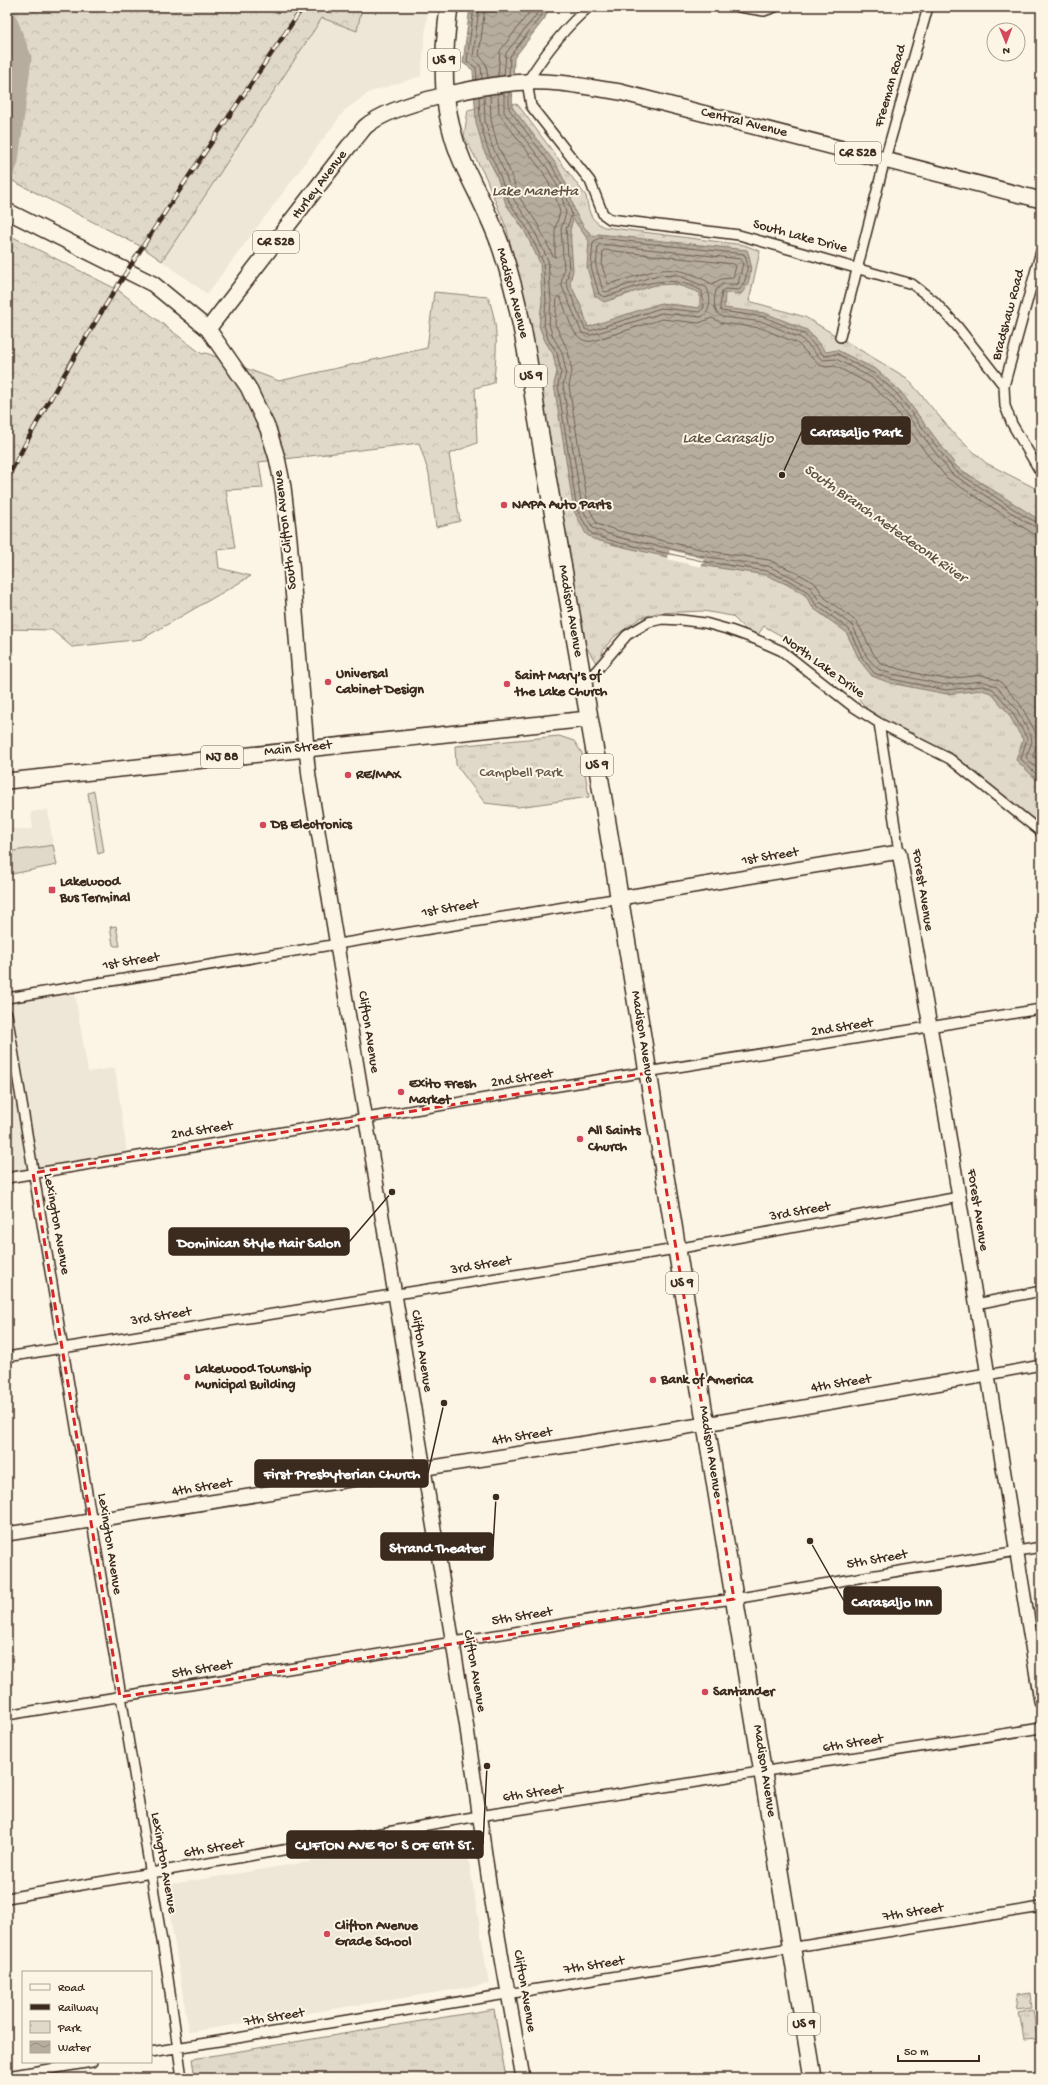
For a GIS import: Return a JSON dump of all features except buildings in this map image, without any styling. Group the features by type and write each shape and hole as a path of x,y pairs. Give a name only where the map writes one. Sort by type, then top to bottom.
{"highway":[{"name":"Madison Avenue","path":"449,7 443,63 447,118 461,159 494,228 522,319 588,719 620,898 647,1073 764,1773 813,2078"}],"main road":[{"name":"Central Avenue","path":"446,95 525,82 573,85 620,92 1041,200"},
{"name":"Hurley Avenue","path":"208,329 349,146 366,127 386,114 446,95"},
{"name":"South Clifton Avenue","path":"7,211 126,269 153,284 208,329 248,387 268,429 277,458 283,487 289,539 300,695 306,748"},
{"name":"Main Street","path":"7,780 306,748 471,733 588,719"}],"street":[{"path":"525,82 580,15 589,7"},
{"path":"739,7 764,11 775,7"},
{"name":"Freeman Road","path":"840,337 885,159 928,7"},
{"name":"South Lake Drive","path":"525,82 531,106 590,181 603,214 610,218 739,235 858,267 912,284 934,301 957,326 1004,386"},
{"name":"Bradshaw Road","path":"1004,386 1041,251"},
{"path":"1004,386 1005,406 1010,418 1041,473"},
{"name":"North Lake Drive","path":"583,687 588,678 632,631 649,622 662,619 681,620 705,623 730,630 782,651 852,706 879,723 950,759 1041,832"},
{"name":"Forest Avenue","path":"879,723 899,852 959,1197 1041,1702"},
{"name":"Clifton Avenue","path":"306,748 309,778 365,1118 425,1470 491,1896 523,2078"},
{"name":"1st Street","path":"7,998 899,852"},
{"name":"2nd Street","path":"7,1178 365,1118 1041,1009"},
{"name":"Lexington Avenue","path":"7,1014 64,1348 182,2078"},
{"name":"3rd Street","path":"7,1357 676,1249 959,1197"},
{"path":"976,1304 1041,1291"},
{"name":"4th Street","path":"7,1534 425,1470 706,1424 1041,1365"},
{"name":"5th Street","path":"7,1715 1041,1547"},
{"name":"6th Street","path":"7,1898 479,1816 764,1773 1041,1728"},
{"name":"7th Street","path":"152,2052 1041,1907"},
{"path":"7,2076 86,2063"}],"highlighted area":[{"path":"647,1073 734,1599 120,1697 33,1173"}],"shaded area":[{"path":"362,7 428,7 421,76 370,92 345,110 207,294 162,261 322,18 357,31"},
{"path":"48,810 53,845 7,852 7,815 10,814 11,829 33,829 31,812"},
{"path":"73,983 88,1072 115,1068 128,1161 7,1180 7,994"},
{"name":"Clifton Avenue Grade School","path":"465,1837 489,1984 189,2032 165,1885"}],"green space":[{"path":"7,7 362,7 357,31 322,18 162,261 142,247 7,178"},
{"name":"Lake Carasaljo","path":"507,101 518,105 586,196 590,214 599,224 604,227 744,245 760,251 749,301 805,317 907,378 954,434 986,463 1033,487 1041,494 1041,832 913,733 879,723 857,697 792,642 764,626 755,639 732,616 703,611 657,613 640,618 614,637 603,650 599,668 584,643 522,295 507,230 486,178 464,136 468,110"},
{"path":"7,234 118,290 202,354 206,353 279,381 427,348 434,292 488,297 496,330 494,383 475,388 477,443 449,454 460,521 436,527 429,474 419,443 259,462 263,488 226,490 235,548 217,550 219,568 251,576 142,639 72,647 52,630 7,629"},
{"name":"Campbell Park","path":"559,736 574,741 582,753 589,797 518,807 485,803 456,765 455,746"},
{"path":"94,791 104,852 98,854 88,793"},
{"path":"53,845 57,865 7,875 7,852"},
{"path":"116,926 120,946 113,945 110,927"},
{"path":"1030,1993 1032,2007 1018,2009 1016,1995"},
{"path":"494,2009 506,2078 195,2078 192,2059"},
{"path":"1033,2009 1037,2039 1024,2040 1019,2012"}],"water":[{"name":"Lake Carasaljo","path":"470,7 549,7 545,18 514,58 512,107 556,164 569,190 575,212 584,227 594,237 598,234 747,250 751,267 747,284 741,294 725,293 724,308 765,313 807,330 826,352 837,350 877,370 901,392 957,467 1041,521 1041,784 1016,760 1023,740 1008,713 991,693 982,690 947,694 890,683 872,676 860,661 846,632 813,608 805,595 786,584 766,575 706,566 615,545 593,539 586,534 574,511 554,384 557,372 553,354 545,341 539,326 542,301 540,263 524,230 506,204 496,174 483,149 476,122 473,70 463,63","holes":["573,219 589,241 587,267 595,296 604,302 655,285 675,284 700,293 700,308 661,303 588,327 583,311 570,283 573,270 570,230"]}],"pier":[{"path":"670,550 704,559 701,567 667,559"}],"waterway":[{"name":"South Branch Metedeconk River","path":"7,19 22,58 9,161 7,166"}],"railway":[{"path":"7,479 74,357 111,297 186,180 303,7"}],"place":[{"name":"Carasaljo Park","path":"782,475"},
{"name":"NAPA Auto Parts","path":"504,505"},
{"name":"Universal Cabinet Design","path":"328,682"},
{"name":"Saint Mary's of the Lake Church","path":"507,684"},
{"name":"RE/MAX","path":"348,775"},
{"name":"DB Electronics","path":"263,825"},
{"name":"Lakewood Bus Terminal","path":"52,890"},
{"name":"Exito Fresh Market","path":"401,1092"},
{"name":"All Saints Church","path":"580,1139"},
{"name":"Dominican Style Hair Salon","path":"392,1192"},
{"name":"Lakewood Township Municipal Building","path":"187,1377"},
{"name":"Bank of America","path":"653,1380"},
{"name":"First Presbyterian Church","path":"444,1403"},
{"name":"Strand Theater","path":"496,1497"},
{"name":"Carasaljo Inn","path":"810,1541"},
{"name":"Santander","path":"705,1692"},
{"name":"CLIFTON AVE 90' S OF 6TH ST.","path":"487,1766"},
{"name":"Clifton Avenue Grade School","path":"327,1934"}],"water label":[{"name":"Lake Manetta","path":"535,192"}]}
